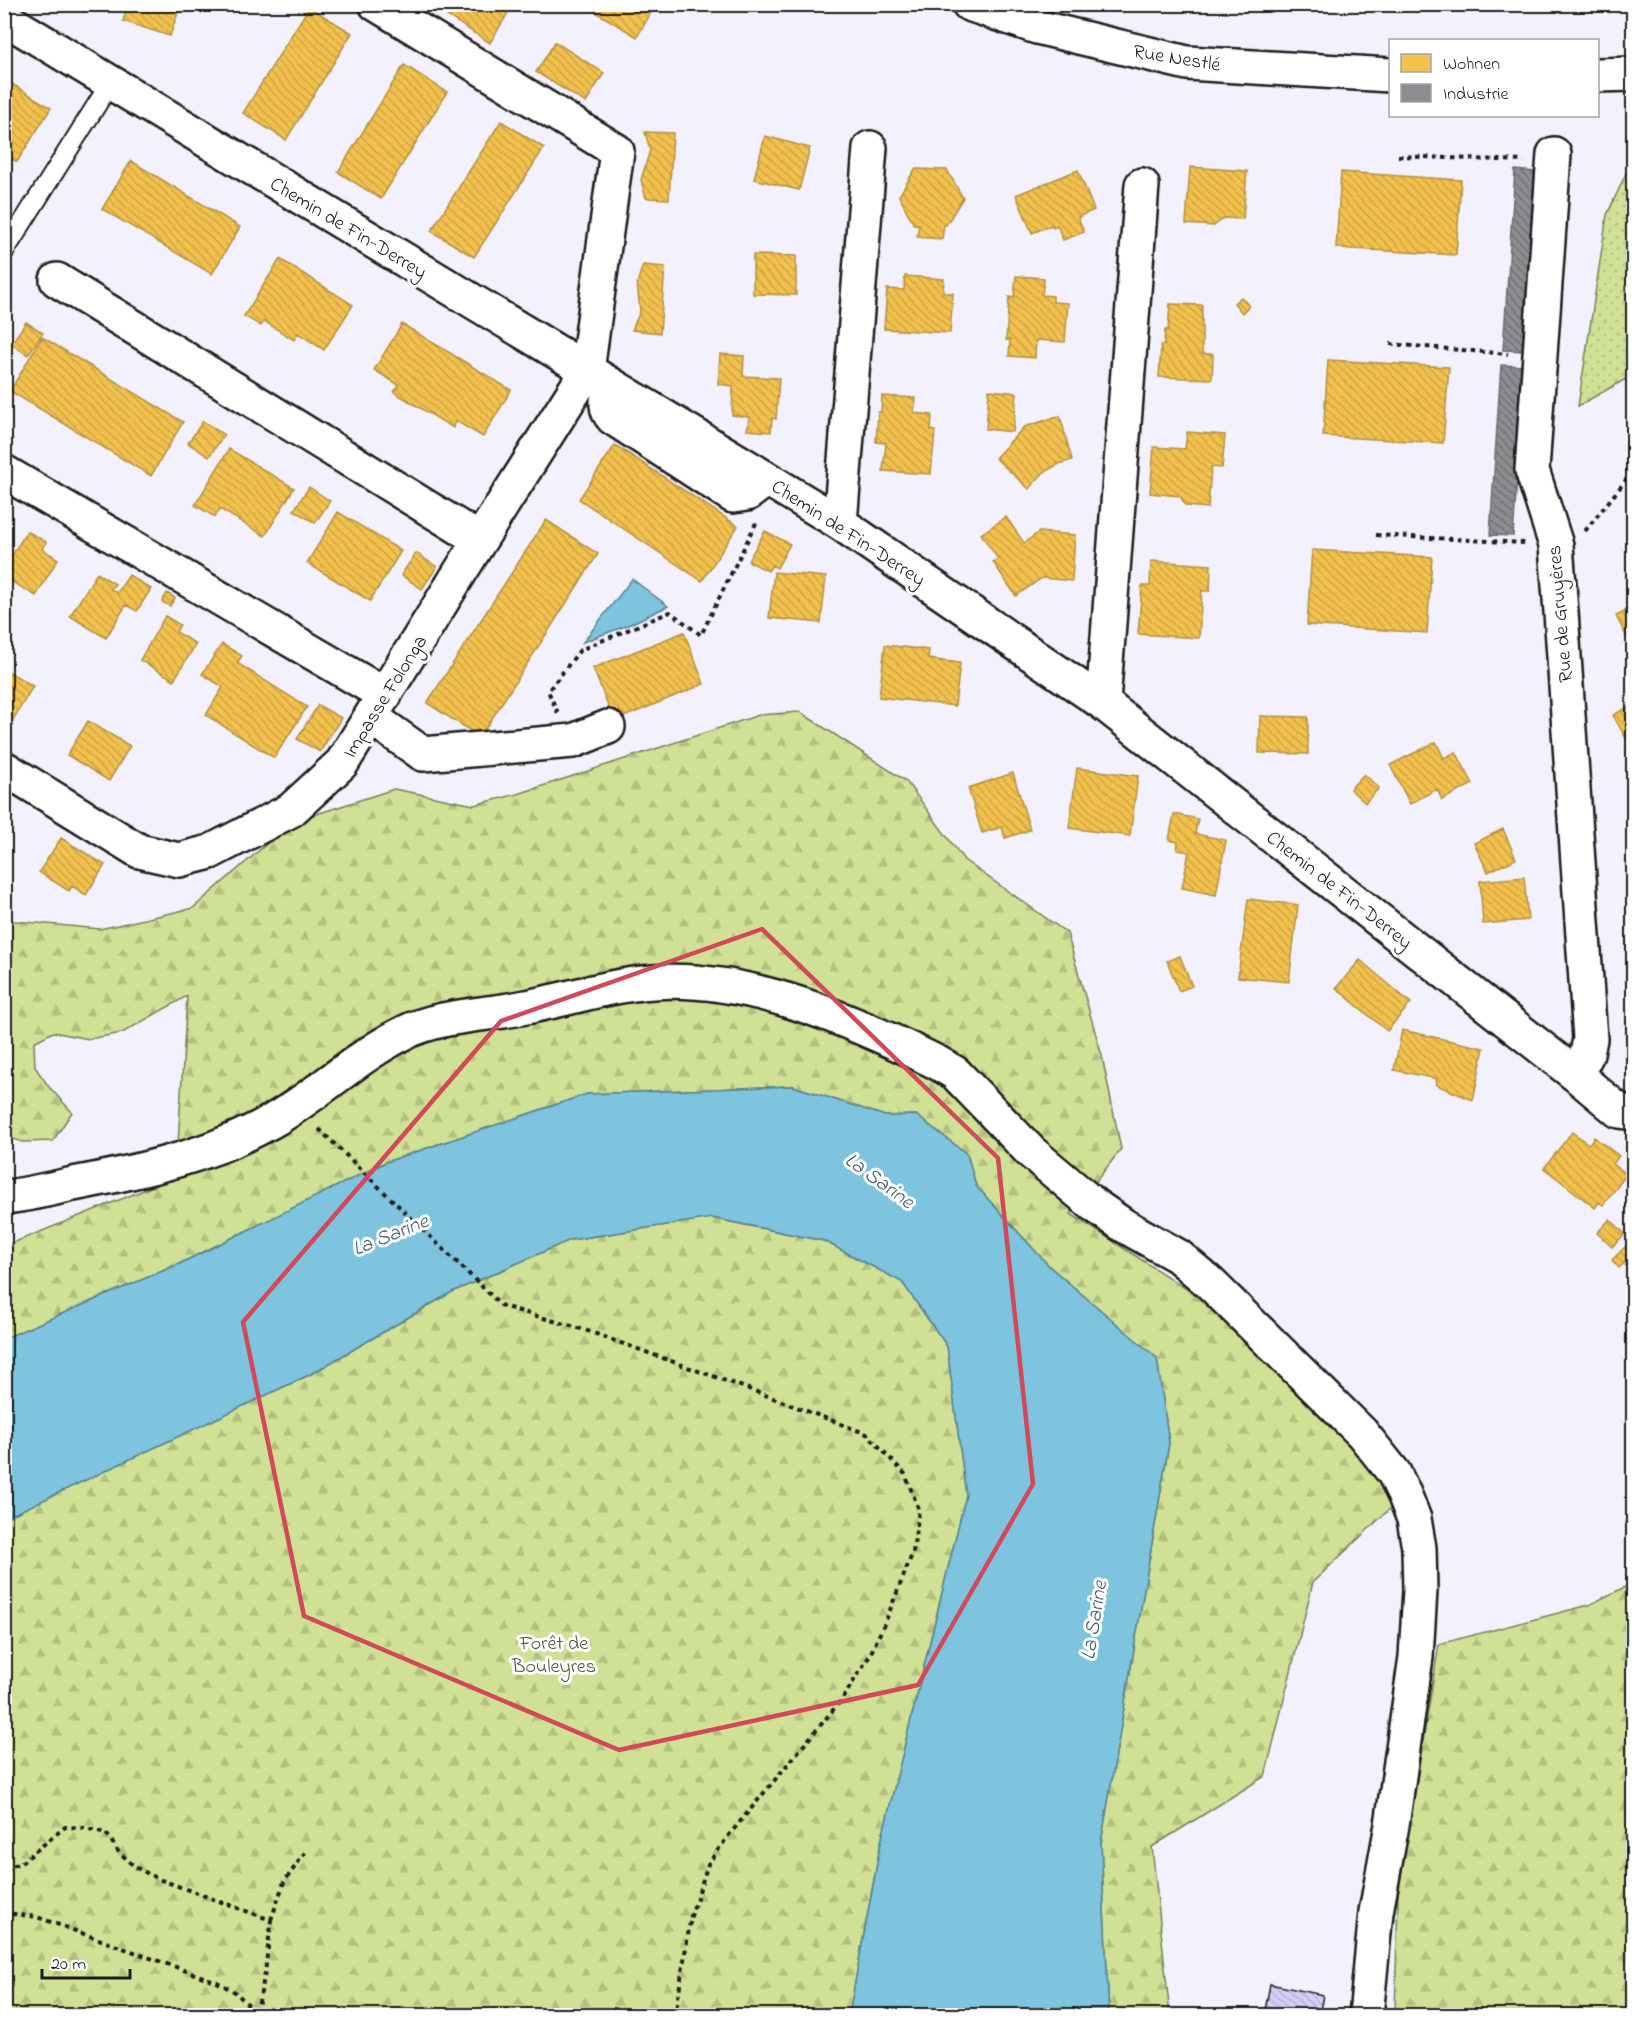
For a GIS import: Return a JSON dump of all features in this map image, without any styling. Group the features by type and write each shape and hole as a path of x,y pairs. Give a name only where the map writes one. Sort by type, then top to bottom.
{"street":[{"path":"375,4 617,151 599,378"},
{"name":"Rue Nestlé","path":"969,4 1037,27 1187,63 1389,75"},
{"name":"Chemin de Fin-Derrey","path":"4,18 840,523 1103,703 1619,1111 1634,1113"},
{"path":"1599,75 1634,74"},
{"path":"840,523 870,148"},
{"name":"Rue de Gruyères","path":"1554,158 1532,470 1567,542 1590,1039 1587,1054 1576,1075"},
{"path":"1103,703 1142,185"},
{"path":"57,280 480,540"},
{"name":"Impasse Folonga","path":"4,768 139,851 179,860 210,852 291,810 342,763 480,540 599,378"},
{"path":"4,472 378,706 423,754 571,742 608,728"},
{"path":"4,1197 122,1175 216,1148 273,1120 383,1044 422,1026 650,982 679,981 713,984 800,1004 938,1063 955,1073 1031,1152 1094,1205 1123,1225 1178,1256 1210,1283 1362,1433 1394,1473 1405,1496 1414,1519 1419,1548 1420,1590 1416,1657 1392,1825 1376,1912 1366,2016"}],"lane":[{"path":"4,252 111,82"}],"path":[{"path":"1398,156 1554,158"},
{"path":"1390,344 1540,357"},
{"path":"1376,535 1567,542 1634,470"},
{"path":"571,742 548,691 580,650 670,612 700,635 759,517"},
{"path":"347,1156 502,1306 585,1330 867,1434 904,1474 920,1510 913,1552 870,1655 843,1698 729,1834 708,1864 691,1916 675,2016"},
{"path":"4,1867 20,1864 65,1827 85,1828 106,1833 118,1851 135,1867 161,1880 271,1920"},
{"path":"258,2013 271,1920 284,1882 306,1850"},
{"path":"4,1919 14,1914 37,1917 217,1982 235,1992 258,2013"}],"highlighted area":[{"path":"762,929 998,1158 1033,1484 918,1685 619,1750 304,1616 243,1322 501,1021"}],"green space":[{"path":"1633,158 1633,375 1578,406 1607,215"},
{"path":"800,712 906,781 964,860 1067,933 1102,1056 1121,1149 1071,1214 1265,1340 1397,1502 1313,1582 1265,1776 1152,1847 1170,2015 1109,2015 1101,1843 1169,1443 1157,1359 1050,1267 976,1186 967,1154 916,1115 885,1116 793,1086 587,1094 386,1162 179,1264 5,1338 5,1246 176,1177 187,996 122,1033 89,1039 53,1032 34,1042 35,1067 49,1087 72,1112 53,1141 22,1142 5,1136 5,920 100,929 193,908 292,822 394,789 474,805 518,794 759,715"},
{"name":"Forêt de Bouleyres","path":"711,1218 824,1241 902,1282 947,1346 966,1495 881,1842 849,2015 5,2015 4,1518 311,1374 452,1292 570,1240"},
{"path":"1633,1583 1633,2015 1395,2015 1398,1895 1439,1644 1589,1605"}],"water":[{"path":"632,579 668,606 628,625 583,642"},
{"name":"La Sarine","path":"793,1086 885,1116 916,1115 967,1154 976,1186 1050,1267 1157,1358 1169,1443 1101,1843 1109,2015 849,2015 881,1842 966,1495 947,1346 902,1282 824,1241 712,1218 570,1240 452,1292 311,1374 5,1518 5,1338 179,1264 386,1162 587,1094"}],"building: Wohnen":[{"path":"128,4 181,4 170,36 123,21"},
{"path":"445,4 495,4 508,13 490,43 441,12"},
{"path":"588,4 656,4 637,37 586,6"},
{"path":"309,7 352,33 286,140 243,113"},
{"path":"555,42 604,73 586,103 536,72"},
{"path":"404,65 447,92 381,199 338,172"},
{"path":"4,79 51,108 17,162 4,154"},
{"path":"501,121 544,148 474,257 431,231"},
{"path":"645,132 673,133 669,199 646,198 641,180 650,150"},
{"path":"765,136 810,148 799,190 754,179"},
{"path":"131,161 240,227 212,274 102,209"},
{"path":"1190,167 1247,171 1243,219 1224,218 1214,226 1186,224"},
{"path":"915,169 947,170 963,198 944,225 942,239 917,237 919,224 914,225 899,196"},
{"path":"1078,170 1094,210 1078,217 1084,232 1063,240 1057,225 1053,228 1052,225 1032,233 1016,195"},
{"path":"1341,172 1461,180 1456,255 1336,248"},
{"path":"753,255 796,256 796,295 753,294"},
{"path":"280,259 353,305 324,350 298,333 294,340 264,321 261,326 244,316"},
{"path":"643,265 665,267 660,333 632,330 640,311 637,283"},
{"path":"905,276 944,279 943,293 953,293 950,333 884,329 887,289 904,290"},
{"path":"1016,276 1044,278 1042,295 1053,296 1053,302 1068,303 1065,342 1036,340 1035,358 1009,356 1010,340 1006,340 1009,297 1014,298"},
{"path":"1241,297 1249,306 1242,313 1234,303"},
{"path":"1170,304 1202,305 1202,354 1213,354 1212,379 1159,377 1161,345 1164,345 1165,330 1168,330"},
{"path":"26,322 43,333 28,355 11,344"},
{"path":"402,324 511,390 483,437 456,421 453,428 394,392 399,385 374,370"},
{"path":"42,337 183,422 151,476 10,391"},
{"path":"720,354 744,356 743,376 779,378 776,419 772,418 771,432 747,430 749,417 732,415 733,386 718,384"},
{"path":"1328,360 1449,367 1443,443 1323,436"},
{"path":"989,390 1017,393 1013,432 986,429"},
{"path":"882,396 916,398 914,413 932,415 931,430 935,431 931,474 883,471 886,443 876,442 878,412 881,412"},
{"path":"1060,416 1072,460 1044,472 1029,489 995,458 1024,427"},
{"path":"203,421 224,435 209,457 188,443"},
{"path":"1187,432 1225,435 1222,468 1211,467 1208,508 1186,506 1180,496 1150,493 1154,447 1185,449"},
{"path":"615,445 738,526 702,581 579,499"},
{"path":"229,449 294,488 265,536 220,509 215,517 195,505"},
{"path":"309,487 330,501 315,523 294,510"},
{"path":"338,512 401,551 370,601 307,563"},
{"path":"1006,517 1024,543 1039,532 1075,535 1072,581 1042,578 1016,596 993,562 998,559 981,534"},
{"path":"546,520 598,554 480,737 427,703"},
{"path":"27,531 46,542 42,549 58,559 36,596 4,577 4,568"},
{"path":"765,531 790,544 777,568 772,565 768,571 748,561"},
{"path":"1312,550 1432,557 1427,633 1307,625"},
{"path":"416,553 437,567 422,589 401,575"},
{"path":"1151,561 1211,565 1210,591 1202,591 1199,638 1138,634 1142,586 1150,586"},
{"path":"774,572 826,577 821,623 769,618"},
{"path":"97,573 115,584 111,589 117,593 129,575 151,589 137,611 126,605 106,638 70,616"},
{"path":"167,593 175,598 170,606 162,602"},
{"path":"1634,607 1634,651 1616,616"},
{"path":"165,616 180,625 176,632 196,644 174,680 140,660"},
{"path":"684,632 704,684 614,721 593,668"},
{"path":"222,644 242,656 237,663 307,707 274,758 206,715 223,687 202,674"},
{"path":"885,645 929,650 928,659 960,663 955,706 879,697"},
{"path":"4,669 33,686 13,720 4,715"},
{"path":"1634,704 1634,753 1613,715"},
{"path":"318,705 341,718 320,752 297,739"},
{"path":"1260,716 1308,717 1308,754 1259,753"},
{"path":"88,721 130,746 109,781 67,755"},
{"path":"1436,742 1444,758 1456,752 1473,784 1442,800 1437,789 1410,804 1390,765"},
{"path":"1077,768 1138,776 1130,836 1069,828"},
{"path":"1013,773 1030,830 1005,838 1002,827 982,833 968,788"},
{"path":"1364,774 1379,788 1365,803 1350,789"},
{"path":"1174,814 1198,819 1195,834 1226,840 1216,895 1182,888 1189,852 1177,850 1178,842 1169,840"},
{"path":"1503,829 1516,859 1488,872 1474,843"},
{"path":"61,838 105,865 86,895 72,886 69,891 39,872"},
{"path":"1632,843 1634,843 1634,883 1628,883"},
{"path":"1524,877 1528,920 1483,924 1480,881"},
{"path":"1248,899 1298,905 1289,982 1238,977"},
{"path":"1180,956 1192,986 1179,991 1167,961"},
{"path":"1360,960 1411,1003 1387,1031 1336,988"},
{"path":"1402,1030 1484,1048 1473,1100 1436,1085 1437,1079 1394,1070"},
{"path":"1572,1132 1589,1144 1594,1137 1619,1156 1613,1164 1627,1174 1603,1205 1599,1202 1595,1208 1544,1168"},
{"path":"1610,1219 1625,1234 1612,1247 1597,1233"},
{"path":"1634,1238 1634,1254 1619,1268 1612,1260"}],"building: Industrie":[{"path":"1515,170 1537,172 1525,351 1503,350"},
{"path":"1501,365 1525,366 1513,536 1490,535"}],"building: Sonstige":[{"path":"1270,1984 1323,1995 1319,2016 1264,2016"}]}
